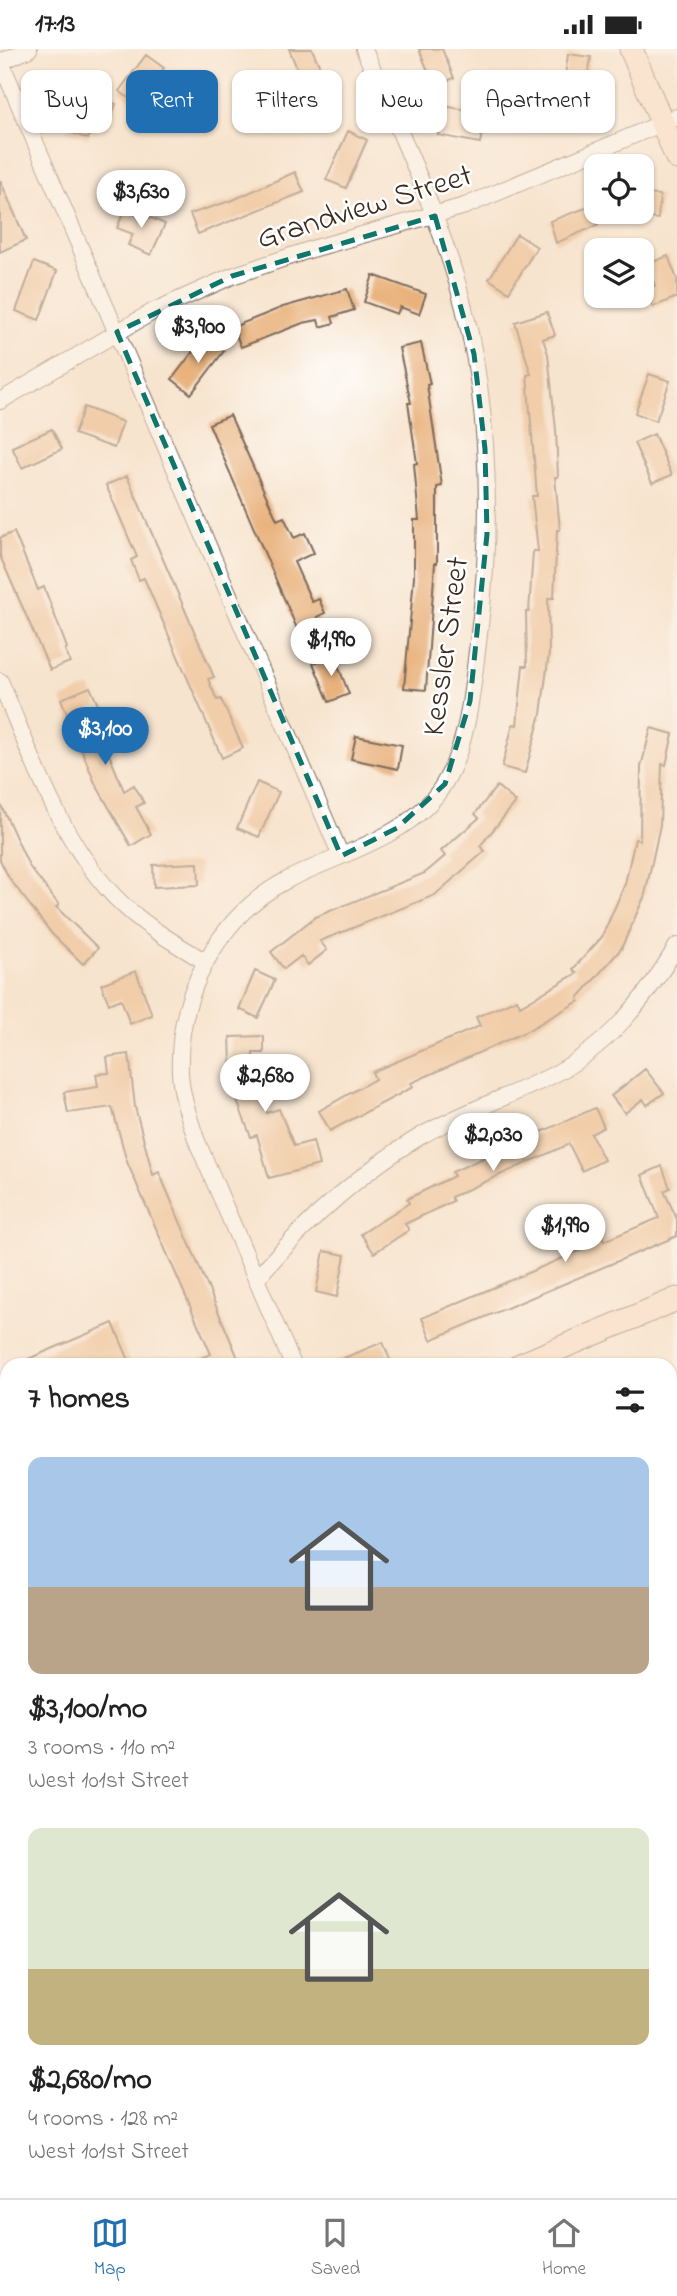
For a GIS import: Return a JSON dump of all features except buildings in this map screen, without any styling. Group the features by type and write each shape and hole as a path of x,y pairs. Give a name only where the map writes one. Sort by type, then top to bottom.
{"main road":[{"path":"631,49 670,120 677,157"},
{"path":"537,1358 677,1299"}],"street":[{"path":"29,49 0,61 341,856"},
{"name":"Kessler Street","path":"289,1358 196,1139 184,1102 180,1073 181,1044 194,984 225,931 265,893 397,828 420,811 444,784 461,745 470,701 487,534 485,449 474,354 457,283 435,216 364,49"},
{"name":"Grandview Street","path":"0,401 154,311 232,276 312,249 435,216 670,120"},
{"path":"0,681 69,838 91,870 141,921 206,962"},
{"path":"256,1279 324,1207 372,1169 420,1137 551,1076 588,1054 622,1025 677,946"}],"highlighted area":[{"path":"435,216 474,354 485,449 487,534 470,701 445,784 397,828 341,856 117,332 232,276"}]}
